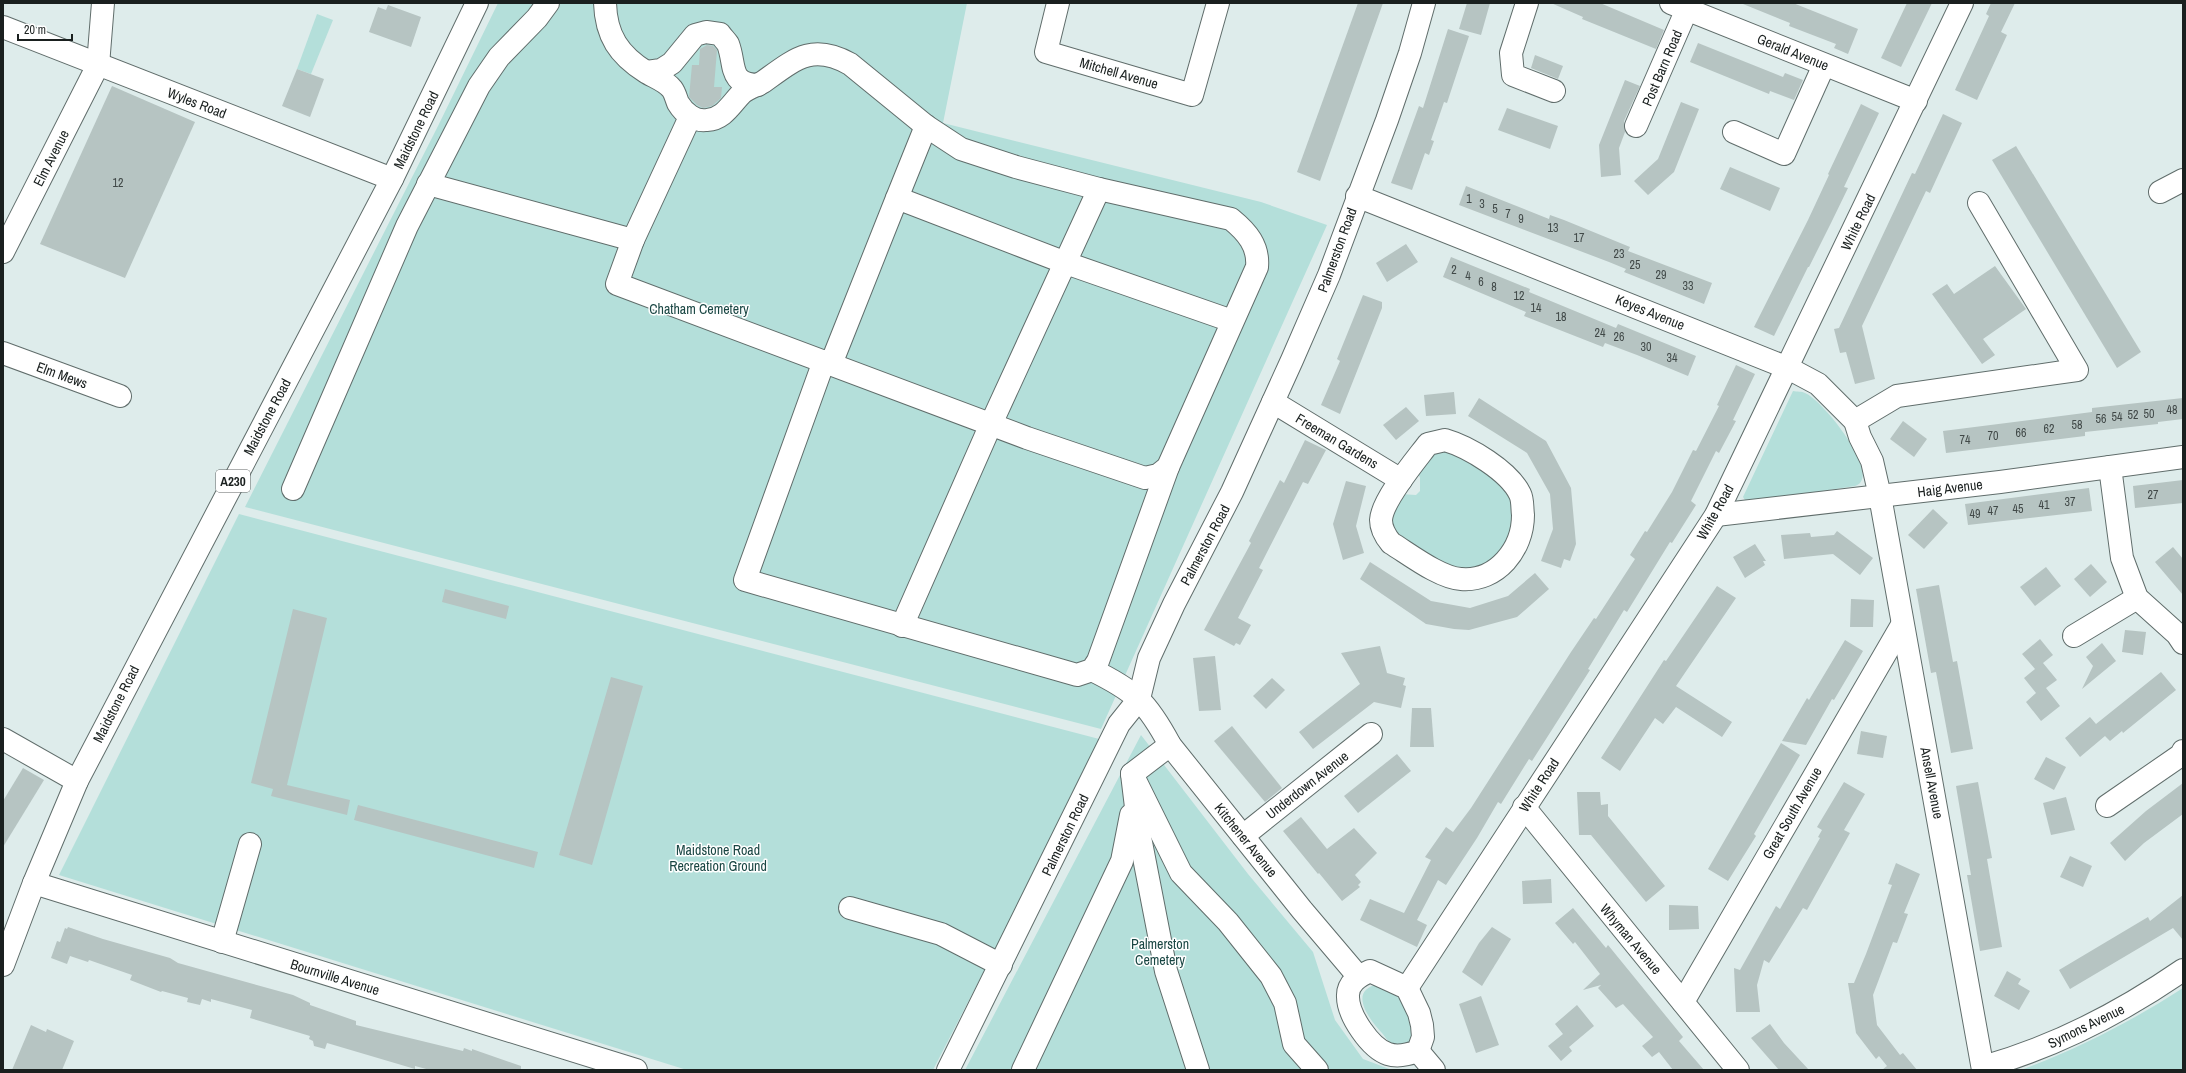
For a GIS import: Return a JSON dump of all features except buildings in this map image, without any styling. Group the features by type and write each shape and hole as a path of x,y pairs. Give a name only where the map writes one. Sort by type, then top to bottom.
{"street":[{"path":"98,64 103,3"},
{"name":"Maidstone Road","path":"4,958 77,781 392,180 477,3"},
{"path":"293,489 407,226 479,86 499,57 537,18 548,3"},
{"name":"Mitchell Avenue","path":"1058,3 1046,52 1192,94 1218,3"},
{"path":"1527,3 1511,53 1513,75 1554,91"},
{"name":"White Road","path":"1407,988 1716,515 1788,368 1962,3"},
{"path":"602,4 608,28 618,50 632,63 672,89 678,103 690,117 706,121 721,117 744,92 758,85 789,62 805,55 820,54 836,56 850,64 926,126 961,149 1016,167 1099,189 1231,219 1243,229 1255,248 1257,267 1168,467 1098,662 1092,670 1077,675 745,580 828,362 926,126"},
{"name":"Palmerston Road","path":"948,1070 1119,724 1139,699 1149,658 1174,604 1232,492 1273,402 1328,275 1400,86 1422,4"},
{"name":"Gerald Avenue","path":"1679,6 1824,65 1916,100"},
{"name":"Post Barn Road","path":"1636,126 1679,6"},
{"name":"Wyles Road","path":"3,27 392,180"},
{"path":"647,72 661,70 672,63 695,35 706,32 720,34 728,44 735,74 739,80 748,85 758,85"},
{"name":"Elm Avenue","path":"3,252 98,64"},
{"path":"1734,132 1784,154 1824,65"},
{"path":"690,117 633,240 618,284 991,424 1144,478 1153,488 1154,504"},
{"path":"2160,192 2183,180"},
{"path":"428,184 633,240"},
{"path":"902,626 991,424 1099,189"},
{"name":"Keyes Avenue","path":"1357,196 1788,368 1818,384 1855,421 1860,437 1872,461 1880,496"},
{"path":"897,198 1066,263 1232,321"},
{"path":"1855,421 1897,396 2078,370 1979,202"},
{"name":"Elm Mews","path":"3,353 120,396"},
{"name":"Freeman Gardens","path":"1273,402 1401,480"},
{"path":"1445,440 1460,445 1505,474 1521,495 1523,526 1518,544 1508,559 1489,574 1474,579 1460,579 1447,576 1391,543 1385,536 1381,520 1386,506 1401,480 1428,444 1445,440"},
{"name":"Haig Avenue","path":"1716,515 2183,458"},
{"path":"1144,478 1158,475 1168,467"},
{"path":"2110,467 2122,558 2137,598 2177,634 2183,643"},
{"name":"Ansell Avenue","path":"1880,496 1983,1069"},
{"path":"2074,636 2137,598"},
{"name":"Great South Avenue","path":"1683,1002 1902,624"},
{"name":"Kitchener Avenue","path":"1092,670 1124,686 1139,699 1156,719 1170,745 1358,976"},
{"name":"Underdown Avenue","path":"1243,836 1371,734"},
{"path":"3,739 77,781"},
{"path":"1132,774 1170,745"},
{"path":"2107,806 2181,755 2183,751"},
{"path":"1132,774 1134,802 1166,971 1198,1070"},
{"path":"1132,774 1181,873 1228,922 1271,976 1284,1003 1294,1044 1317,1070"},
{"path":"1023,1070 1122,861 1134,802"},
{"name":"Whyman Avenue","path":"1524,807 1738,1070"},
{"path":"222,942 250,844"},
{"name":"Bournville Avenue","path":"34,883 636,1070"},
{"path":"850,908 941,934 1001,965"},
{"name":"Symons Avenue","path":"1983,1069 2014,1058 2080,1030 2145,996 2183,970"},
{"path":"1370,971 1407,988 1419,1013 1422,1025 1423,1037 1418,1051 1410,1054 1388,1054 1369,1040 1360,1029 1348,997 1350,986 1358,976 1370,971"},
{"path":"1418,1051 1434,1070"}],"green space":[{"name":"Chatham Cemetery","path":"498,3 967,3 943,123 1261,202 1327,225 1101,729 245,507 438,126"},
{"path":"317,14 333,20 311,74 297,69"},
{"path":"1793,391 1804,392 1814,399 1836,423 1857,454 1862,469 1862,480 1855,486 1750,502 1745,500 1743,497"},
{"path":"1438,449 1459,452 1510,491 1516,520 1497,561 1458,572 1393,534 1390,513 1401,494 1416,495 1420,491 1420,477 1415,472"},
{"name":"Maidstone Road Recreation Ground","path":"239,514 1103,740 933,1070 687,1070 59,875"},
{"name":"Palmerston Cemetery","path":"1141,735 1248,874 1313,952 1335,1020 1363,1059 1392,1070 965,1070"},
{"path":"1379,984 1394,993 1404,1004 1419,1033 1407,1046 1393,1045 1371,1020 1367,1013 1362,998 1364,992 1369,987"},
{"path":"2183,988 2183,1070 2021,1070 2084,1044 2104,1034"}]}
